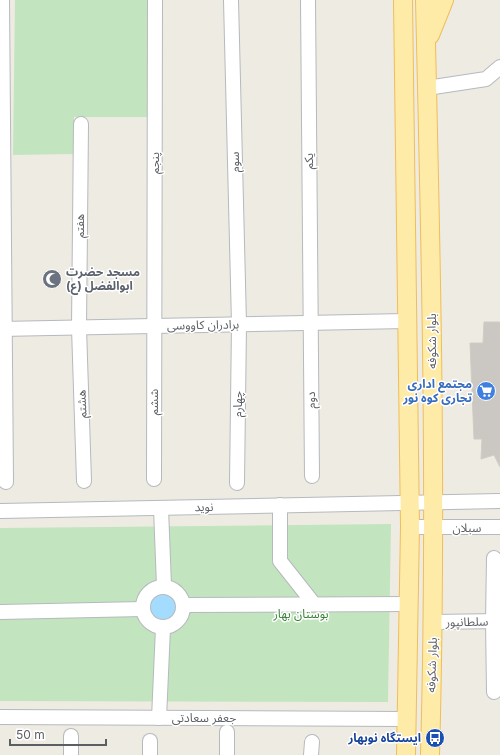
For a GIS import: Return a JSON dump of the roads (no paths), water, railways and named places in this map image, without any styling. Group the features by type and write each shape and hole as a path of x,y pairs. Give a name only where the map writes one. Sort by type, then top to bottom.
{"main road":[{"name":"بلوار شکوفه","path":"403,0 408,502 410,527 406,755"},
{"name":"بلوار شکوفه","path":"425,0 432,311 433,622 430,755"},
{"path":"426,51 433,24 444,0"}],"street":[{"path":"2,0 3,329 6,482"},
{"name":"پنجم","path":"154,326 155,0"},
{"name":"سوم","path":"231,0 239,324"},
{"name":"یکم","path":"308,0 310,323"},
{"path":"427,88 486,79 500,67"},
{"name":"هفتم","path":"79,328 81,124"},
{"name":"برادران کاووسی","path":"3,329 406,321"},
{"name":"دوم","path":"310,323 312,476"},
{"name":"چهارم","path":"237,483 239,324"},
{"name":"ششم","path":"154,326 154,479"},
{"name":"هشتم","path":"79,328 84,481"},
{"path":"433,502 500,501"},
{"name":"نوید","path":"0,511 433,502"},
{"path":"280,505 280,561 314,604"},
{"path":"161,508 164,586"},
{"name":"سبلان","path":"410,527 500,527"},
{"path":"494,558 496,621 494,692"},
{"path":"164,586 171,588 178,593 183,605 180,618 176,623 163,628 158,628 149,622 143,609 144,600 157,588 164,586"},
{"path":"183,605 409,604"},
{"path":"0,612 143,609"},
{"name":"سلطانپور","path":"433,622 496,621"},
{"path":"159,718 163,628"},
{"name":"جعفر سعادتی","path":"0,717 407,719"},
{"path":"227,732 227,755"},
{"path":"71,736 71,755"},
{"path":"150,741 150,755"}],"water":[{"path":"163,590 169,591 175,595 179,601 179,613 175,619 169,623 163,624 157,623 151,619 147,613 146,607 147,601 151,595 157,591"}],"place":[{"name":"مسجد حضرت ابوالفضل (ع)","path":"52,279"},
{"name":"مجتمع اداری تجاری کوه نور","path":"486,391"},
{"name":"ایستگاه نوبهار","path":"435,738"}],"park label":[{"name":"بوستان بهار","path":"301,614"}]}
